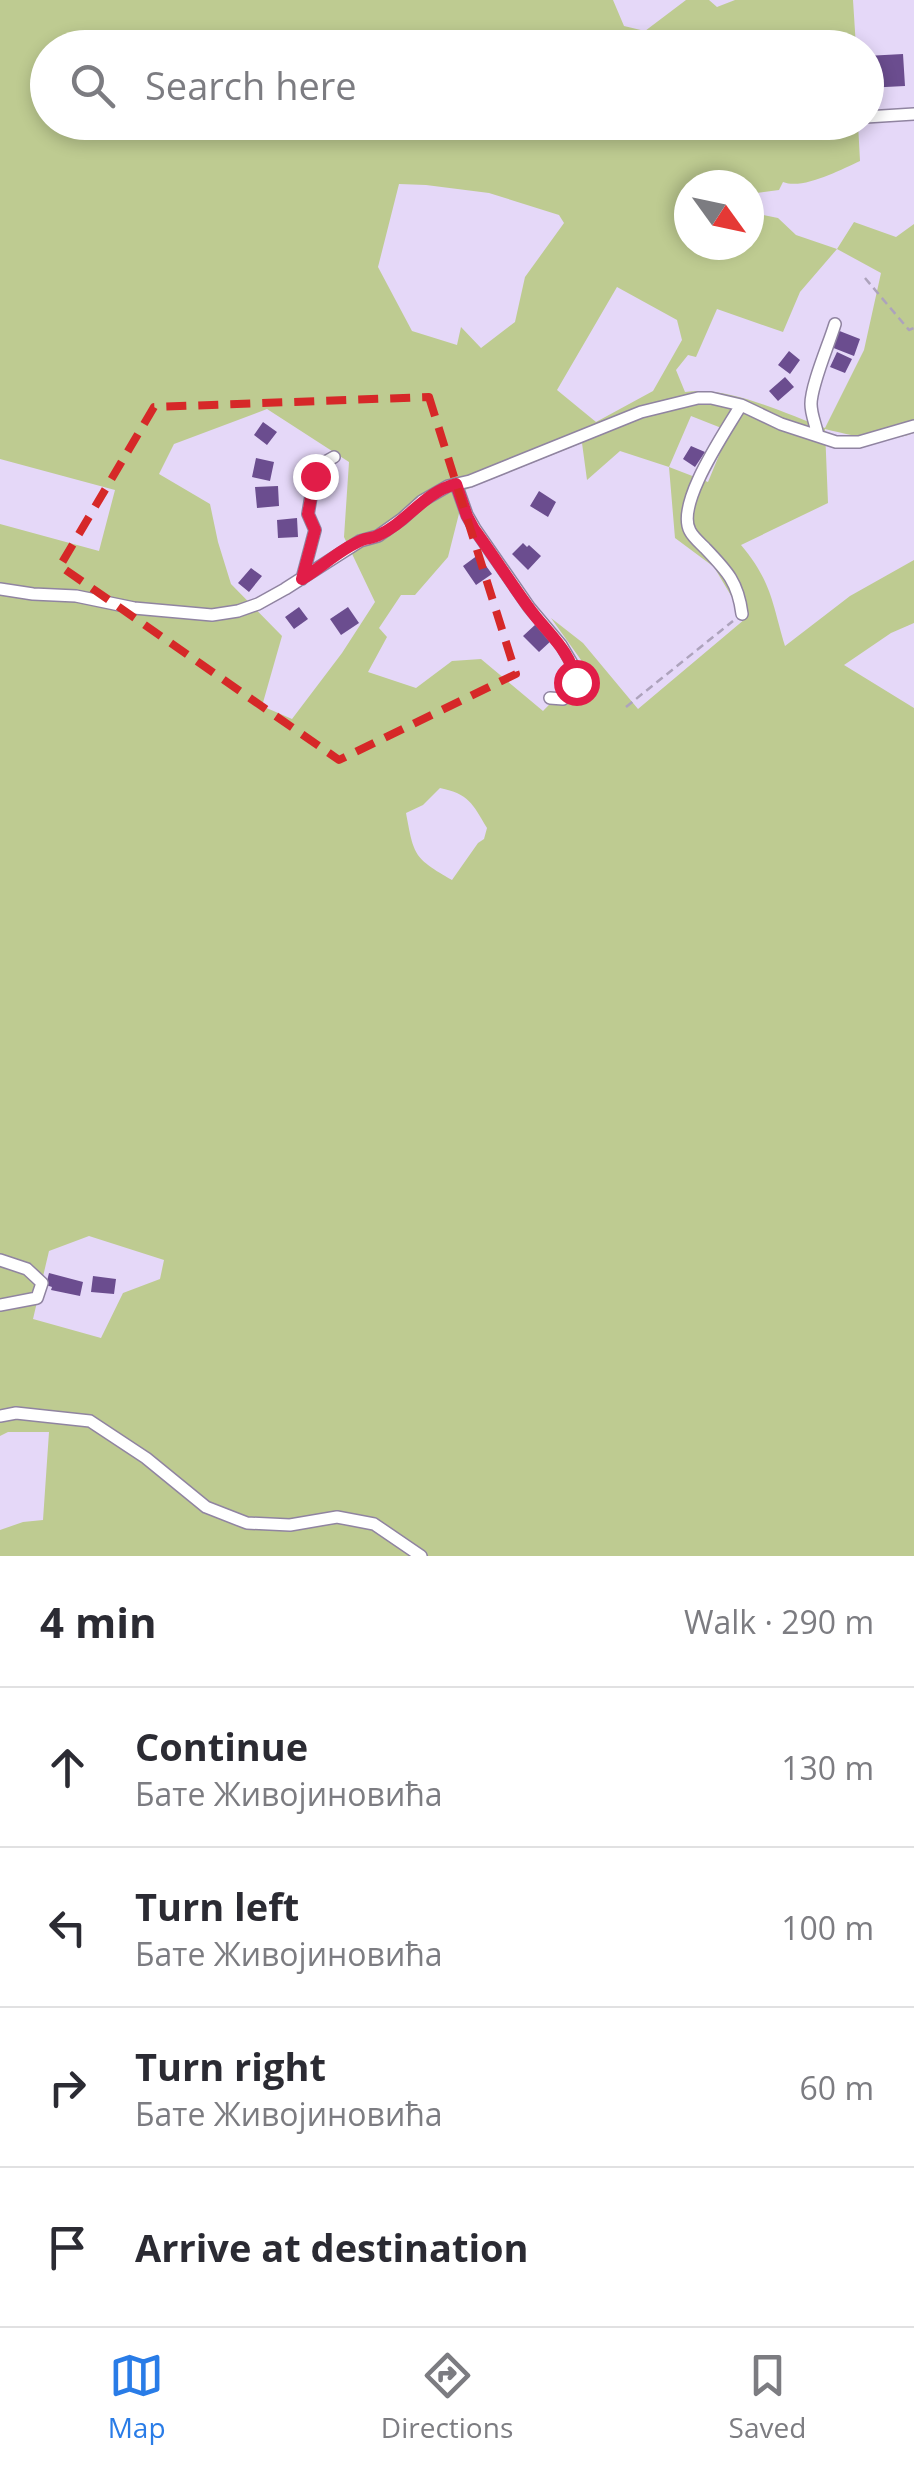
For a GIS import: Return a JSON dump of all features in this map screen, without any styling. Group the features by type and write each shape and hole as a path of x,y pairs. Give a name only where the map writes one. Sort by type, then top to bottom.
{"street":[{"path":"884,116 914,114"},
{"path":"818,436 811,400 836,324"},
{"path":"0,589 76,596 134,608 212,615 238,611 302,579 360,541 378,536 422,500 448,486 680,401 712,398 836,442 859,442 914,426"},
{"path":"740,406 693,488 686,514 688,529 723,566 739,592 742,614"},
{"path":"302,579 315,530 308,514 316,467 334,457"},
{"path":"456,484 474,529 574,667 576,682 572,694 550,698"},
{"path":"0,1260 27,1269 42,1283 36,1298 0,1305"},
{"path":"0,1416 16,1413 90,1421 146,1458 206,1506 247,1523 290,1525 336,1517 374,1524 421,1556"}],"path":[{"path":"866,278 909,330 914,328"},
{"path":"626,707 742,614"}],"highlighted area":[{"path":"429,397 516,674 339,760 60,566 154,407"}],"green space":[{"path":"0,0 613,0 624,26 641,30 30,30 30,140 859,140 860,161 821,178 783,182 779,190 764,192 764,170 674,170 674,260 764,260 764,215 778,218 796,235 837,249 854,222 896,237 914,224 914,433 881,438 825,429 828,503 741,545 765,582 785,646 850,596 914,560 914,623 891,633 844,665 914,708 914,1556 0,1556 0,1530 43,1520 49,1432 8,1432 0,1436 0,524 99,551 115,490 0,459","holes":["399,184 489,193 559,215 564,223 525,277 515,322 481,348 461,327 457,345 412,331 378,267","837,249 881,273 864,350 825,428 737,396 685,392 676,370 688,355 696,357 717,309 783,332 800,292","617,287 677,320 682,340 653,391 596,422 557,390","267,409 349,462 344,537 375,602 292,719 262,706 282,636 231,584 210,504 159,474 174,444","691,416 729,431 708,482 669,467","582,443 587,480 620,451 669,467 675,538 714,567 745,619 638,709 583,643 551,618 586,667 543,711 481,659 452,661 416,688 368,672 387,637 379,628 401,595 415,595 448,557 465,490","440,788 469,801 487,828 484,839 452,880 418,854 406,813 423,805","89,1236 164,1260 160,1279 123,1293 101,1338 33,1319 49,1251"]},
{"path":"686,0 709,0 717,7 735,0 853,0 855,30 646,30"}],"building":[{"path":"903,54 905,86 884,87 884,55"},
{"path":"837,330 860,339 854,356 831,347"},
{"path":"789,351 800,360 790,374 778,365"},
{"path":"837,352 852,359 845,373 830,367"},
{"path":"785,377 794,387 778,401 769,391"},
{"path":"263,422 277,432 267,445 254,435"},
{"path":"691,446 705,452 695,467 683,459"},
{"path":"256,458 274,462 270,481 252,477"},
{"path":"278,486 279,506 257,508 255,487"},
{"path":"539,491 556,502 548,517 530,506"},
{"path":"297,518 298,537 278,538 277,520"},
{"path":"523,543 541,556 528,570 512,554"},
{"path":"478,555 492,574 476,585 463,566"},
{"path":"251,568 262,576 249,592 238,583"},
{"path":"299,607 308,619 294,629 285,617"},
{"path":"348,607 359,623 341,635 330,619"},
{"path":"536,624 552,640 539,652 523,636"},
{"path":"49,1273 83,1282 80,1296 51,1290 46,1285"},
{"path":"93,1276 116,1279 114,1294 91,1292"}],"route":[{"path":"315,476 308,514 315,530 302,579 360,541 378,536 422,500 456,484 474,529 560,645 574,667 576,682"}]}
